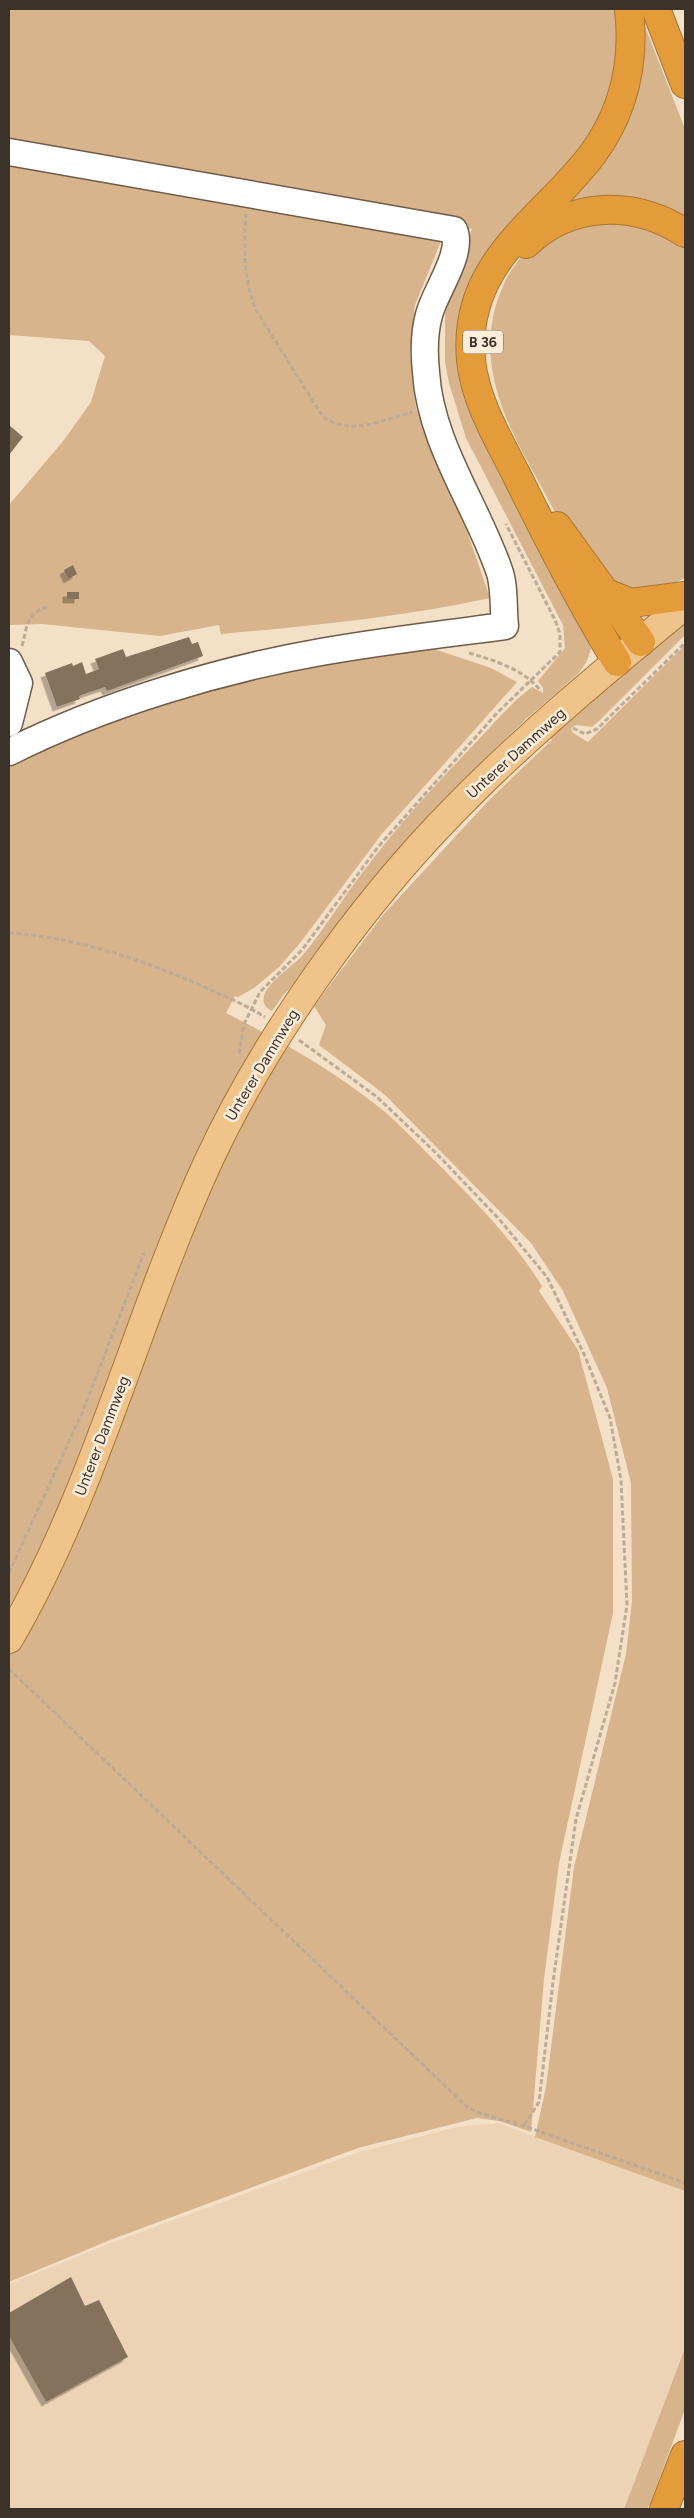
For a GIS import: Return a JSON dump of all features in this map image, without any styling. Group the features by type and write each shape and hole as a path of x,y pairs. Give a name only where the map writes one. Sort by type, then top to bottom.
{"highway":[{"path":"616,662 573,588 492,425 476,385 471,360 471,340 480,297 494,264 514,238 592,155 613,118 622,98 629,70 632,41 629,9"},
{"path":"656,9 685,84"},
{"name":"B 36","path":"640,642 553,518 495,403 484,368 483,346 488,303 505,268 536,235 568,216 597,209 623,209 656,217 685,233"},
{"path":"606,593 631,603 685,596"},
{"path":"664,2509 685,2455"}],"main road":[{"name":"Unterer Dammweg","path":"9,1640 50,1561 75,1505 104,1434 171,1249 209,1160 243,1094 283,1028 320,972 384,888 452,812 616,662 685,606"}],"street":[{"path":"9,152 454,230 457,237 456,250 430,308 426,327 426,373 432,410 500,572 505,626 321,652 226,674 178,687 94,716 9,752"},
{"path":"9,662 19,683 9,723"}],"path":[{"path":"247,193 245,266 249,294 256,310 324,417 333,424 349,427 366,426 411,413 432,410"},
{"path":"25,630 32,614 38,609 48,608"},
{"path":"573,728 585,734 597,729 685,643"},
{"path":"460,651 522,672 541,691"},
{"path":"9,933 71,941 122,954 242,1004 283,1028 377,1097 436,1153 499,1219 548,1277 584,1354 610,1418 621,1480 627,1605 615,1683 574,1828 555,1963 539,2102 524,2126"},
{"path":"9,1669 457,2098 476,2112 524,2126 685,2183"}],"shaded area":[{"path":"9,9 621,9 618,83 573,167 465,338 588,631 591,649 587,661 578,674 525,720 442,801 395,856 303,977 285,993 272,1011 265,1005 263,998 273,982 302,956 355,882 404,821 504,712 532,687 543,693 543,688 538,681 565,648 563,625 466,438 449,383 445,362 445,314 472,228 441,241 415,305 410,353 416,408 461,514 490,598 390,616 221,634 219,625 160,636 42,624 9,625 9,505 64,440 91,402 105,356 89,341 9,335"},
{"path":"640,14 685,129 685,223 551,210 583,177"},
{"path":"615,216 685,240 685,578 666,587 623,593 572,536 553,508 511,429 495,384 491,360 494,311 503,286 518,261 532,246 548,234 579,224"},
{"path":"685,623 685,635 599,721 592,727 576,725 571,728 573,733 588,742 685,645 685,2191 535,2137 546,2087 574,1867 626,1654 632,1601 631,1483 607,1388 563,1291 531,1243 384,1094 319,1045 326,1025 314,1006 383,915 490,799 552,740 549,737"},
{"path":"419,644 491,668 517,682 381,835 300,943 279,967 254,988 238,997 235,996 226,1013 265,1033 321,1066 358,1091 398,1124 505,1235 542,1286 539,1291 578,1350 613,1479 613,1613 559,1863 544,1979 531,2132 499,2121 477,2118 358,2148 110,2240 9,2282 9,765 94,729 226,682"},
{"path":"498,2123 685,2191 685,2348 624,2509 9,2509 9,2284 111,2243 359,2152 457,2127"},
{"path":"685,2348 685,2409 650,2504 647,2509 624,2509"}],"building":[{"path":"9,425 23,437 9,455"},
{"path":"73,565 77,574 68,579 64,570"},
{"path":"67,592 79,592 79,599 67,599"},
{"path":"189,637 192,644 198,642 203,656 107,691 105,687 84,694 79,696 80,699 57,707 45,673 72,663 73,666 82,662 86,674 99,669 95,659 123,649 126,657"},
{"path":"71,2277 85,2306 99,2300 128,2357 46,2402 9,2336 9,2313"}]}
